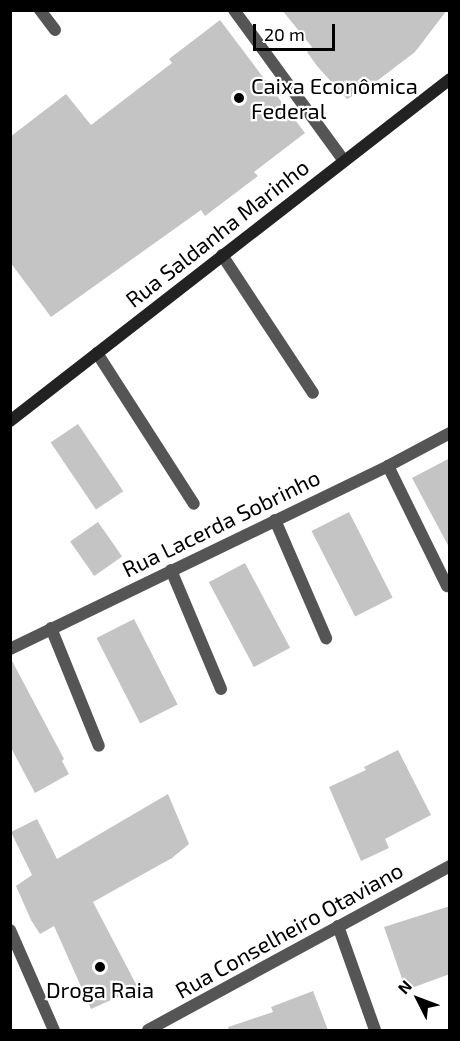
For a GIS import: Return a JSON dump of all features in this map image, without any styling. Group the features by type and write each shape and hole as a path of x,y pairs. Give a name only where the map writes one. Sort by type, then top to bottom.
{"main road":[{"name":"Rua Saldanha Marinho","path":"10,421 449,79"}],"street":[{"path":"40,10 55,30"},
{"path":"234,10 344,161"},
{"path":"222,255 313,393"},
{"path":"98,353 194,504"},
{"name":"Rua Lacerda Sobrinho","path":"10,649 388,466 450,433"},
{"path":"388,466 447,586"},
{"path":"275,520 326,638"},
{"path":"171,570 221,689"},
{"path":"51,628 99,746"},
{"name":"Rua Conselheiro Otaviano","path":"148,1030 450,866"},
{"path":"338,926 375,1030"},
{"path":"10,930 54,1030"}],"building":[{"path":"282,10 447,10 415,52 369,87 347,99 317,66 307,52 312,47"},
{"path":"220,20 305,133 254,172 258,176 205,216 201,210 51,317 10,262 10,137 66,94 91,125 172,63 169,59"},
{"path":"78,424 123,491 96,510 51,442"},
{"path":"450,458 450,549 412,478"},
{"path":"349,512 393,598 355,617 312,531"},
{"path":"98,522 122,556 94,576 70,542"},
{"path":"245,563 290,648 254,667 209,582"},
{"path":"134,619 178,705 140,724 97,638"},
{"path":"10,657 64,759 62,761 69,774 35,793 10,746"},
{"path":"398,750 431,815 385,839 389,848 361,861 329,787 366,770 364,767"},
{"path":"168,794 189,844 172,858 93,902 138,988 91,1009 54,926 40,934 31,920 16,886 32,875 11,832 37,819 57,859"},
{"path":"450,906 450,974 406,990 384,927"},
{"path":"313,991 328,1030 229,1030 228,1027 273,1012 271,1007"}],"place":[{"name":"Caixa Econômica Federal","path":"239,98"},
{"name":"Droga Raia","path":"100,967"}]}
